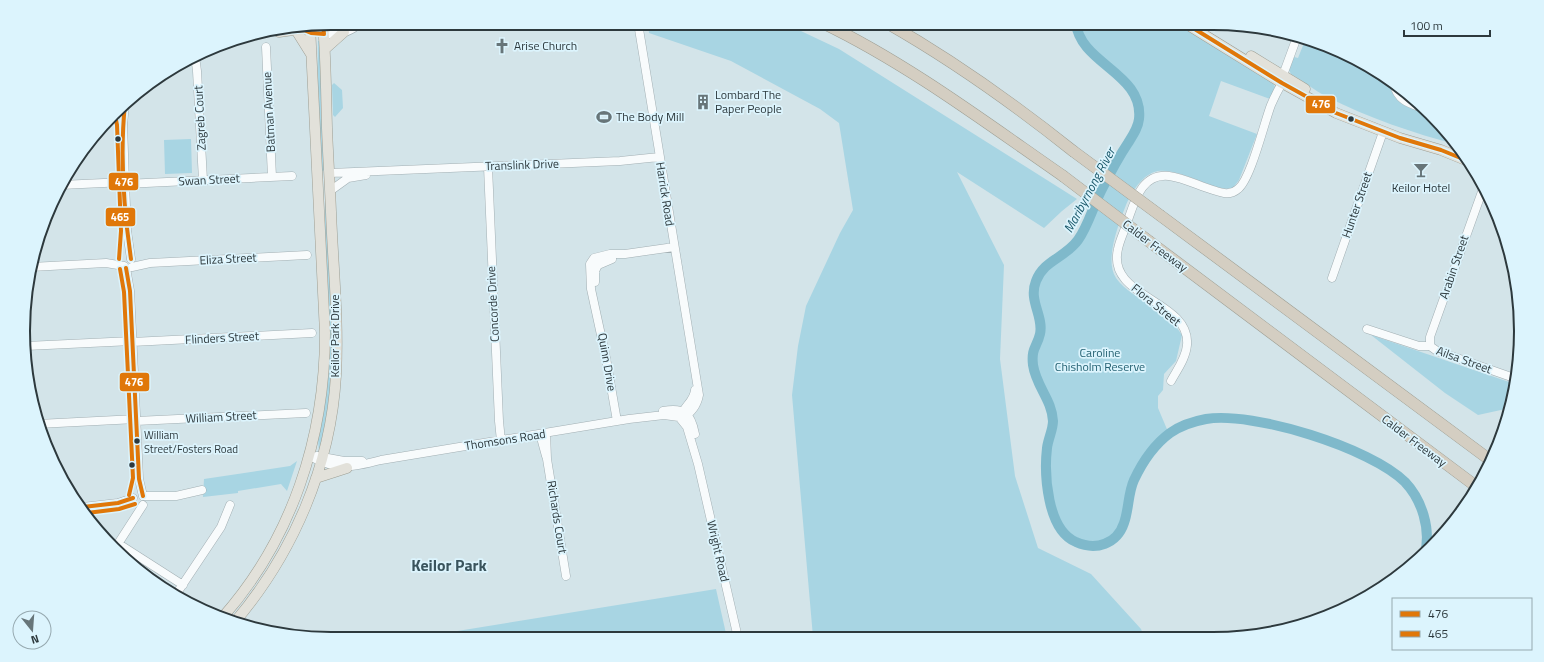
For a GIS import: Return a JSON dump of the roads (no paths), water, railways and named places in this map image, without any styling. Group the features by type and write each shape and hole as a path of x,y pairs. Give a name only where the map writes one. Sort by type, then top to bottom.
{"highway":[{"name":"Calder Freeway","path":"836,30 931,85 1063,176 1472,484"},
{"path":"898,30 971,75 1486,457"}],"main road":[{"name":"Keilor Park Drive","path":"238,617 258,593 286,547 316,478 322,459 334,401 337,352 323,30"},
{"path":"1197,30 1368,126 1458,157"},
{"path":"1207,30 1282,79"},
{"name":"Keilor Park Drive","path":"226,613 248,585 268,554 290,511 309,456 320,408 325,356 311,54 306,31"},
{"path":"306,31 311,54"},
{"path":"325,49 344,32"},
{"path":"1441,150 1455,152"},
{"path":"317,173 330,173"},
{"path":"316,478 347,468"},
{"path":"248,585 258,593"}],"street":[{"path":"334,30 344,32 350,30"},
{"name":"Harrick Road","path":"641,30 659,157 699,395 696,404 684,414"},
{"name":"Flora Street","path":"1171,381 1187,347 1185,329 1177,319 1126,281 1117,263 1118,250 1136,199 1146,183 1153,179 1166,176 1221,193 1231,193 1238,190 1246,178 1271,105 1295,41"},
{"name":"Batman Avenue","path":"266,47 272,177"},
{"name":"Zagreb Court","path":"195,62 203,180"},
{"path":"1397,93 1406,103 1410,104"},
{"path":"118,544 131,524 139,501 128,263 123,124 124,113"},
{"path":"121,115 123,124"},
{"name":"Hunter Street","path":"1332,278 1383,132"},
{"name":"Translink Drive","path":"330,173 370,170 384,171 636,160 659,157"},
{"name":"Concorde Drive","path":"488,167 497,383 502,441"},
{"name":"Translink Drive","path":"330,191 348,178 384,171"},
{"name":"Swan Street","path":"68,185 292,176"},
{"name":"Arabin Street","path":"1430,346 1430,337 1480,193"},
{"name":"Quinn Drive","path":"617,421 596,303 594,274 596,268 602,261 625,254 674,247"},
{"name":"Eliza Street","path":"37,267 106,263 150,263 307,255"},
{"name":"Ailsa Street","path":"1367,329 1419,346 1430,346 1437,351 1510,377"},
{"name":"Flinders Street","path":"31,346 312,333"},
{"name":"Thomsons Road","path":"322,459 330,466 347,468 381,460 543,434 629,419 670,410 684,414"},
{"name":"William Street","path":"45,424 306,413"},
{"name":"Wright Road","path":"684,414 698,464 737,632"},
{"name":"Richards Court","path":"543,434 566,576"},
{"name":"Thomsons Road","path":"309,456 344,461 381,460"},
{"path":"87,507 139,501 159,495 176,496 202,490"},
{"path":"179,591 221,527 230,505"},
{"path":"127,552 183,585"}],"waterway":[{"name":"Maribyrnong River","path":"1078,30 1080,37 1088,49 1122,79 1132,90 1138,103 1139,119 1135,131 1101,191 1082,235 1073,246 1044,268 1036,281 1034,288 1035,302 1041,327 1034,351 1033,365 1037,380 1052,413 1053,424 1047,448 1046,472 1047,486 1053,514 1059,526 1066,536 1084,545 1091,546 1105,544 1111,541 1121,530 1124,523 1134,480 1154,448 1164,437 1178,428 1197,421 1227,418 1281,426 1310,435 1339,445 1389,469 1405,482 1416,497 1424,515 1427,543"}],"place":[{"name":"Arise Church","path":"502,46"},
{"name":"Lombard The Paper People","path":"703,102"},
{"name":"The Body Mill","path":"604,117"},
{"name":"Keilor Hotel","path":"1421,170"},
{"name":"William Street/Fosters Road","path":"137,441"}],"district":[{"name":"Keilor Park","path":"449,565"}],"park label":[{"name":"Caroline Chisholm Reserve","path":"1100,360"}]}
